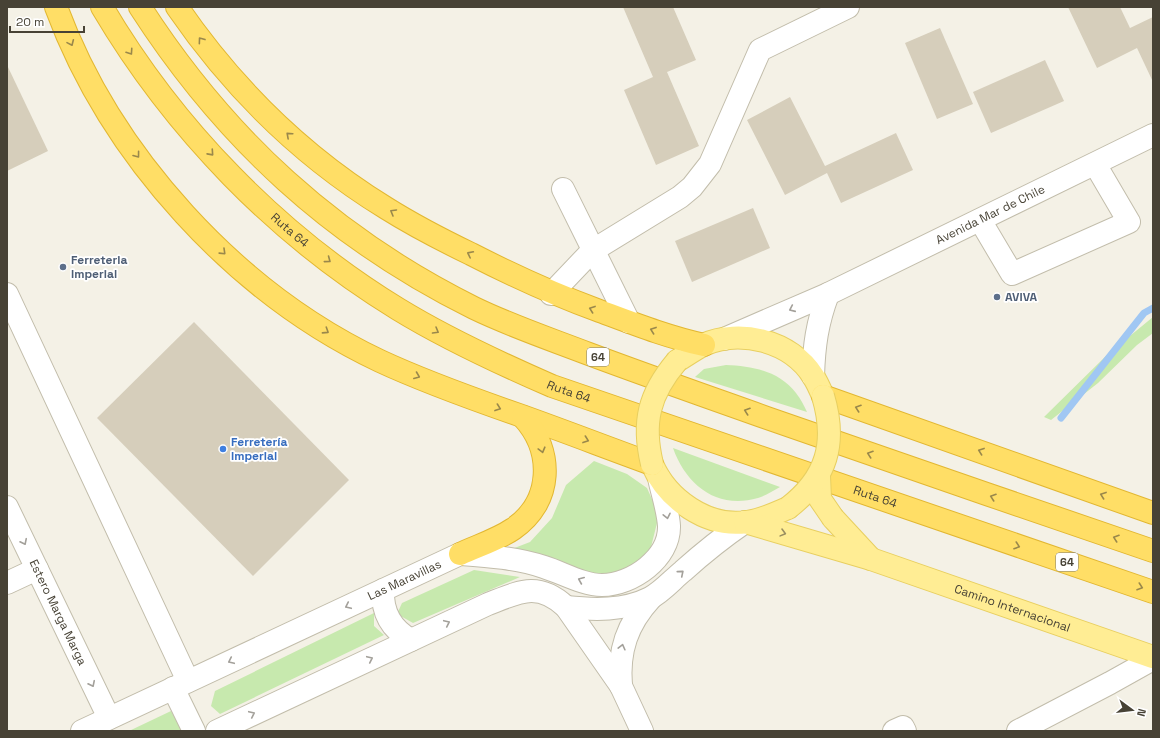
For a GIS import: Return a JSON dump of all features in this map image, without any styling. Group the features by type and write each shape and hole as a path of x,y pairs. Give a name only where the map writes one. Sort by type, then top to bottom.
{"highway":[{"path":"56,7 79,61 103,104 130,146 160,185 193,222 226,255 262,286 300,314 339,339 381,361 656,471"},
{"name":"Ruta 64","path":"102,7 147,76 182,121 220,163 260,203 303,241 349,276 397,308 447,337 498,363 552,386 1153,592"},
{"name":"64","path":"140,7 162,41 195,86 231,128 267,164 305,198 345,230 387,259 431,285 476,309 523,330 688,391 1153,551"},
{"path":"177,7 207,48 239,86 274,122 334,173 386,208 427,232 551,294 676,339 714,342"},
{"path":"823,396 1153,513"},
{"path":"460,554 512,530 525,520 535,507 542,493 545,472 544,452 532,427 523,417"}],"main road":[{"path":"750,338 774,345 796,358 813,376 823,396 829,416 830,436 827,457 818,476 810,488 788,508 767,518 746,522 720,521 696,512 675,498 656,471 647,433 650,408 656,391 665,375 677,361 714,342 750,338"},
{"name":"Camino Internacional","path":"818,476 820,499 833,518 871,559"},
{"name":"Camino Internacional","path":"746,522 871,559 1153,658"}],"street":[{"path":"551,294 592,250 645,217 664,209 680,197 702,176 710,164 760,50 848,7"},
{"name":"Avenida Mar de Chile","path":"714,342 828,294 1153,136"},
{"path":"980,220 1012,274 1129,222 1095,164"},
{"path":"563,189 629,322"},
{"path":"7,294 181,684 194,731"},
{"path":"813,376 814,344 820,315 828,294"},
{"path":"460,554 519,560 567,574 589,584 614,584 626,581 649,567 658,555 665,541 669,526 656,471"},
{"name":"Estero Marga Marga","path":"7,507 109,718"},
{"path":"621,686 620,670 624,639 640,610 651,598 716,542 746,522"},
{"name":"Las Maravillas","path":"82,731 460,554"},
{"path":"7,583 37,569"},
{"path":"383,590 383,600 389,620 395,628 412,640"},
{"path":"217,731 488,604 521,591 536,590 546,592 557,598 566,606 621,686 642,731"},
{"path":"566,606 588,609 609,608 631,605 651,598"},
{"path":"1030,729 1153,658"},
{"path":"894,731 903,727 905,731"}],"green space":[{"path":"1153,317 1153,333 1137,345 1098,383 1051,420 1044,417 1108,354"},
{"path":"726,365 755,368 782,379 796,393 807,412 695,377 704,369"},
{"path":"673,448 780,487 761,497 743,501 717,497 705,491 686,473"},
{"path":"594,461 627,474 647,488 659,515 651,547 638,563 615,575 591,574 507,551 530,542 552,518 566,485"},
{"path":"474,570 520,577 413,623 397,614 402,603"},
{"path":"374,613 374,626 384,635 220,714 211,706 215,691"},
{"path":"171,711 182,731 129,731"}],"building":[{"path":"623,7 673,7 696,60 667,72 699,146 656,165 624,90 653,77"},
{"path":"1068,7 1120,7 1130,28 1153,17 1153,82 1137,48 1097,68"},
{"path":"940,28 973,104 937,119 905,43"},
{"path":"1045,60 1064,101 991,133 973,92"},
{"path":"7,65 48,151 7,171"},
{"path":"790,97 825,166 896,133 913,170 841,203 827,173 785,195 747,120"},
{"path":"753,208 770,248 692,282 675,241"},
{"name":"Ferretería Imperial","path":"194,322 349,480 253,576 97,418"}],"waterway":[{"path":"1061,418 1144,313 1153,308"}],"place":[{"name":"Ferreteria Imperial","path":"63,267"},
{"name":"AVIVA","path":"997,297"},
{"name":"Ferretería Imperial","path":"223,449"}]}
